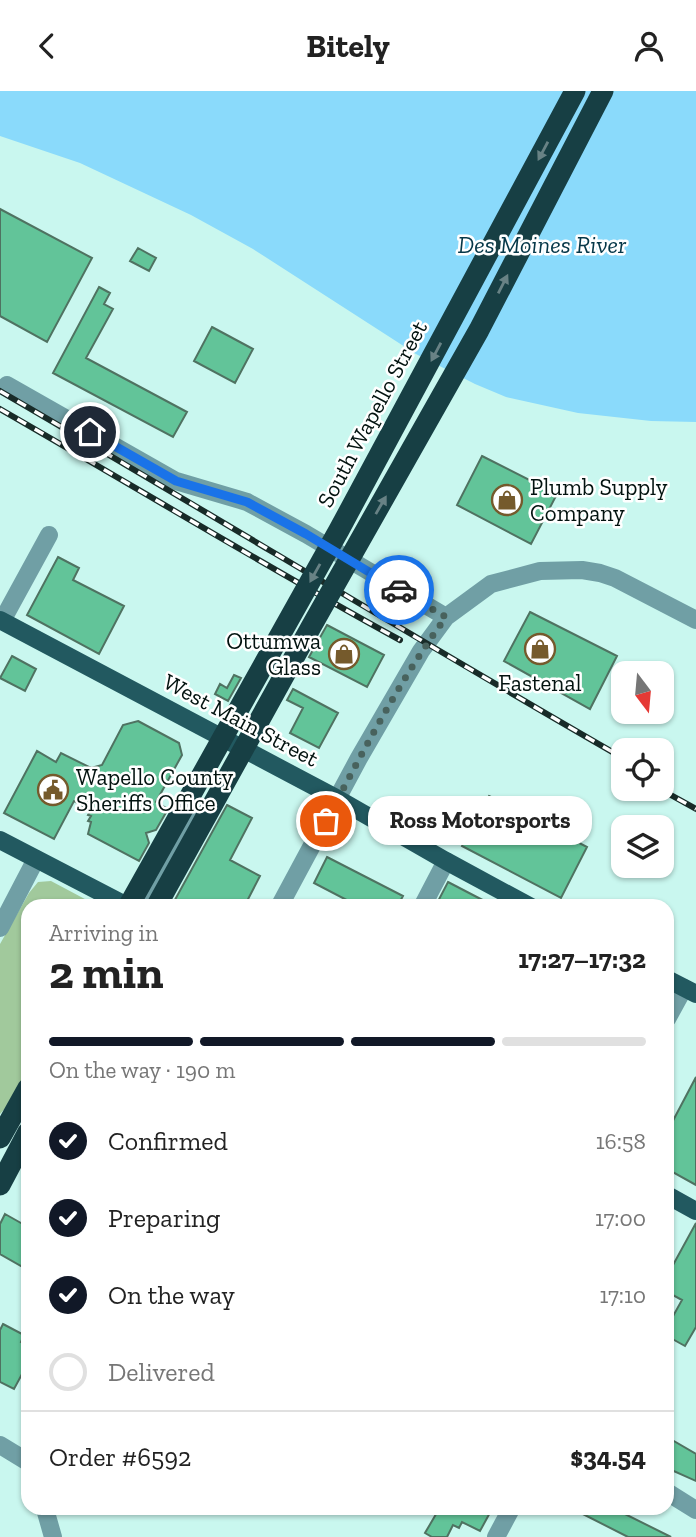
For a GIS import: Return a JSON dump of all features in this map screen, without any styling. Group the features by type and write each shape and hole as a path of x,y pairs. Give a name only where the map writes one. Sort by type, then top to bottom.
{"highway":[{"name":"South Wapello Street","path":"132,899 340,530 575,91"},
{"path":"160,899 479,330 603,91"},
{"path":"0,1137 21,1100"},
{"path":"0,1185 21,1151"}],"main road":[{"name":"West Main Street","path":"1,622 232,742 516,899"},
{"path":"0,840 113,899"},
{"path":"674,983 690,991"},
{"path":"0,1137 21,1144"},
{"path":"674,1199 696,1211"}],"street":[{"path":"7,385 176,481 247,502 446,617"},
{"path":"1,622 49,535"},
{"path":"283,899 421,651 446,617 491,584 540,571 582,570 615,578 696,619"},
{"path":"145,899 306,608"},
{"path":"0,928 36,859"},
{"path":"426,899 446,861"},
{"path":"674,1010 690,991"},
{"path":"0,1445 21,1458"},
{"path":"674,1496 696,1510"},
{"path":"47,1515 53,1537"},
{"path":"496,1537 508,1515"}],"green space":[{"path":"51,881 85,899 26,899 38,882"},
{"path":"21,907 21,1083 13,1100 0,1114 0,944"}],"water":[{"name":"Des Moines River","path":"0,91 696,91 696,422 651,421 578,413 506,397 475,384 416,354 253,249 191,215 80,163 0,136"}],"building":[{"path":"0,209 92,258 47,342 0,316"},
{"path":"138,248 156,258 149,271 130,261"},
{"path":"99,287 110,293 104,304 113,309 86,358 187,412 173,437 53,373"},
{"path":"212,327 253,349 235,383 194,361"},
{"name":"Plumb Supply Company","path":"482,456 557,494 531,544 457,505"},
{"path":"58,557 79,568 73,580 124,606 99,654 27,615"},
{"path":"530,612 617,656 614,661 611,661 611,668 590,709 504,661"},
{"name":"Ottumwa Glass","path":"327,625 384,655 367,687 309,657"},
{"path":"12,656 36,669 25,691 0,678"},
{"path":"234,675 241,678 228,701 215,694 220,684 227,688"},
{"path":"293,689 338,713 319,748 290,733 303,708 287,700"},
{"path":"138,721 179,743 182,755 156,802 168,809 156,830 146,833 149,843 139,861 88,834 91,822 88,821 91,816 88,815 91,810 74,801 54,839 4,813 37,751 56,762 61,753 91,768 102,765 123,725"},
{"path":"489,796 587,847 561,898 462,846"},
{"path":"227,805 252,818 230,860 260,876 248,899 175,899"},
{"path":"327,857 403,896 401,899 345,899 314,883"},
{"path":"448,882 481,899 439,899"},
{"path":"696,1077 696,1185 674,1173 674,1119"},
{"path":"5,1214 21,1223 21,1266 0,1254 0,1224"},
{"path":"696,1223 696,1327 685,1346 674,1340 674,1314 682,1300 674,1296 674,1263"},
{"path":"3,1324 21,1333 21,1376 14,1389 0,1382 0,1330"},
{"path":"674,1441 696,1454 696,1481 674,1471"},
{"path":"436,1515 489,1515 480,1531 462,1522 459,1528 453,1525 447,1537 432,1537 425,1533"},
{"path":"585,1515 627,1515 671,1537 628,1537"}],"railway":[{"path":"0,391 611,751"},
{"path":"0,409 400,640"},
{"path":"674,797 696,809"}],"way so far":[{"path":"326,821 421,651 446,617 399,590"}],"place":[{"name":"Plumb Supply Company","path":"507,500"},
{"name":"Fastenal","path":"540,649"},
{"name":"Ottumwa Glass","path":"344,654"},
{"name":"Wapello County Sheriffs Office","path":"53,790"},
{"name":"Ross Motorsports","path":"326,821"}],"route":[{"path":"90,432 176,481 247,502 399,590"}]}
